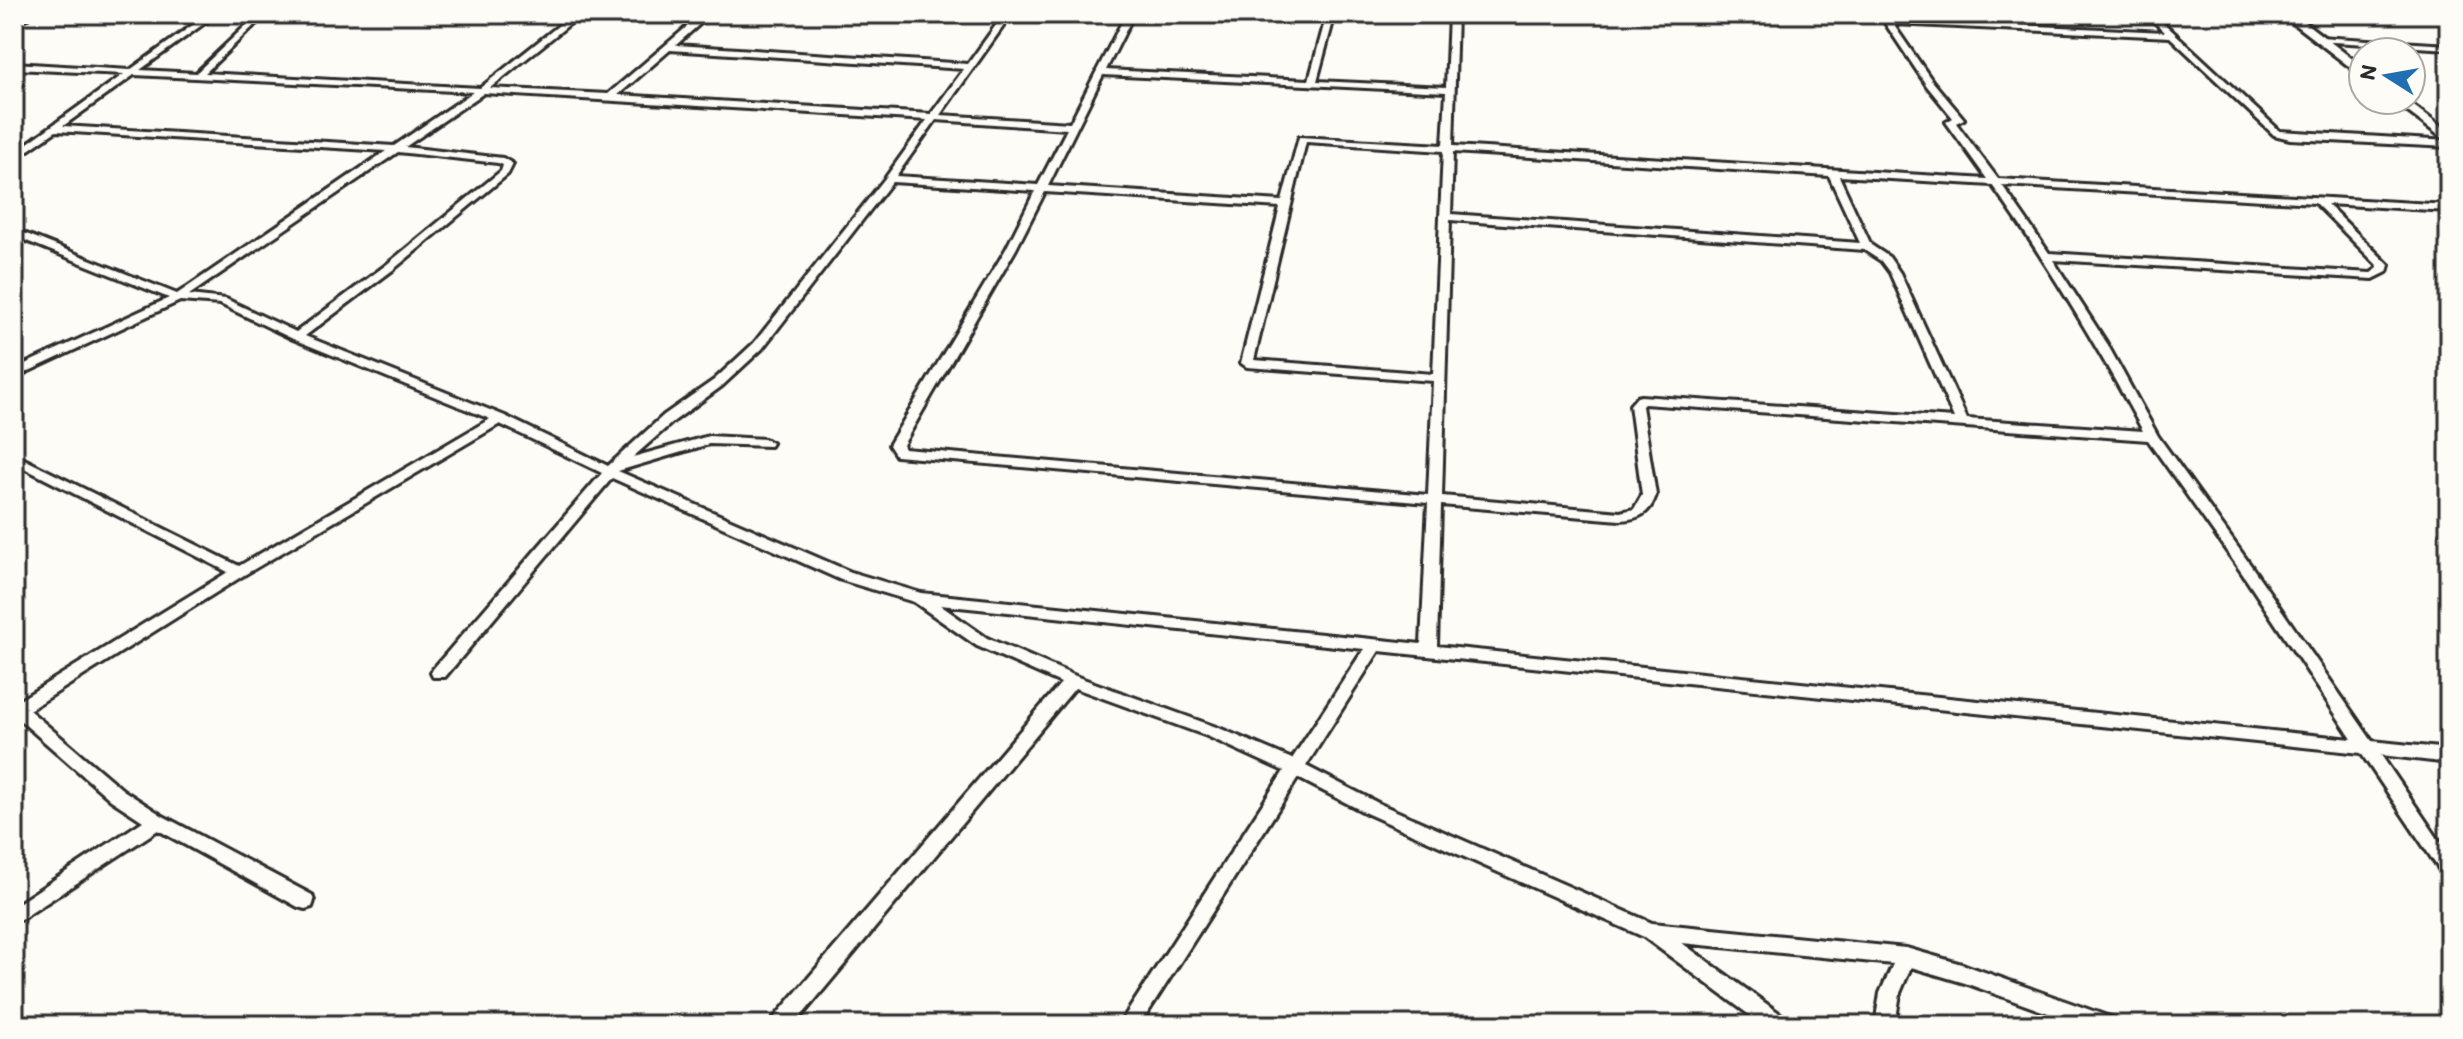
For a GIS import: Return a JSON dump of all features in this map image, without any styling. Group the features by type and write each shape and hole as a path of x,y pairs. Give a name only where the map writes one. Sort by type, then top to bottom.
{"street":[{"path":"14,22 32,14"},
{"path":"14,157 213,14"},
{"path":"199,75 262,14"},
{"path":"14,374 178,298 481,91 578,14"},
{"path":"610,97 707,14"},
{"path":"439,673 612,469 669,418 718,383 758,346 889,179 1008,14"},
{"path":"1130,14 1011,249 901,436 897,450 912,455 1435,498 1563,512 1636,515 1646,507 1649,495 1636,405 1641,400 2152,436"},
{"path":"1312,83 1331,14"},
{"path":"1429,650 1453,14"},
{"path":"2150,14 2283,135 2449,142"},
{"path":"2287,14 2347,61"},
{"path":"1885,17 2174,35"},
{"path":"1885,17 1930,84 1959,119 1951,122 2045,256 2100,342 2152,436 2368,747 2449,870"},
{"path":"2319,39 2449,47"},
{"path":"669,47 971,67"},
{"path":"14,66 610,97 1071,126"},
{"path":"1099,72 1450,90"},
{"path":"2417,116 2449,142"},
{"path":"53,128 395,149 500,160 508,164 505,172 461,211 297,337"},
{"path":"1439,378 1247,363 1302,139 2449,208"},
{"path":"1833,173 1867,247"},
{"path":"889,179 1286,204"},
{"path":"2045,256 2362,276 2373,276 2383,270 2384,265 2318,200"},
{"path":"1446,217 1867,247 1885,259 1895,273 1962,422"},
{"path":"14,232 178,298 222,301 297,337 500,419 846,576 919,598 2449,756"},
{"path":"305,901 157,821 117,795 16,708 239,572 500,419"},
{"path":"612,469 709,440 765,443"},
{"path":"14,458 239,572"},
{"path":"919,598 982,642 1072,681 1213,732 1295,768 1374,809 1651,931 1779,1025"},
{"path":"1129,1025 1375,645"},
{"path":"781,1025 1072,681"},
{"path":"14,916 157,821"},
{"path":"1651,931 1906,957 1965,974 2107,1025"},
{"path":"1885,1025 1890,993 1906,957"}]}
